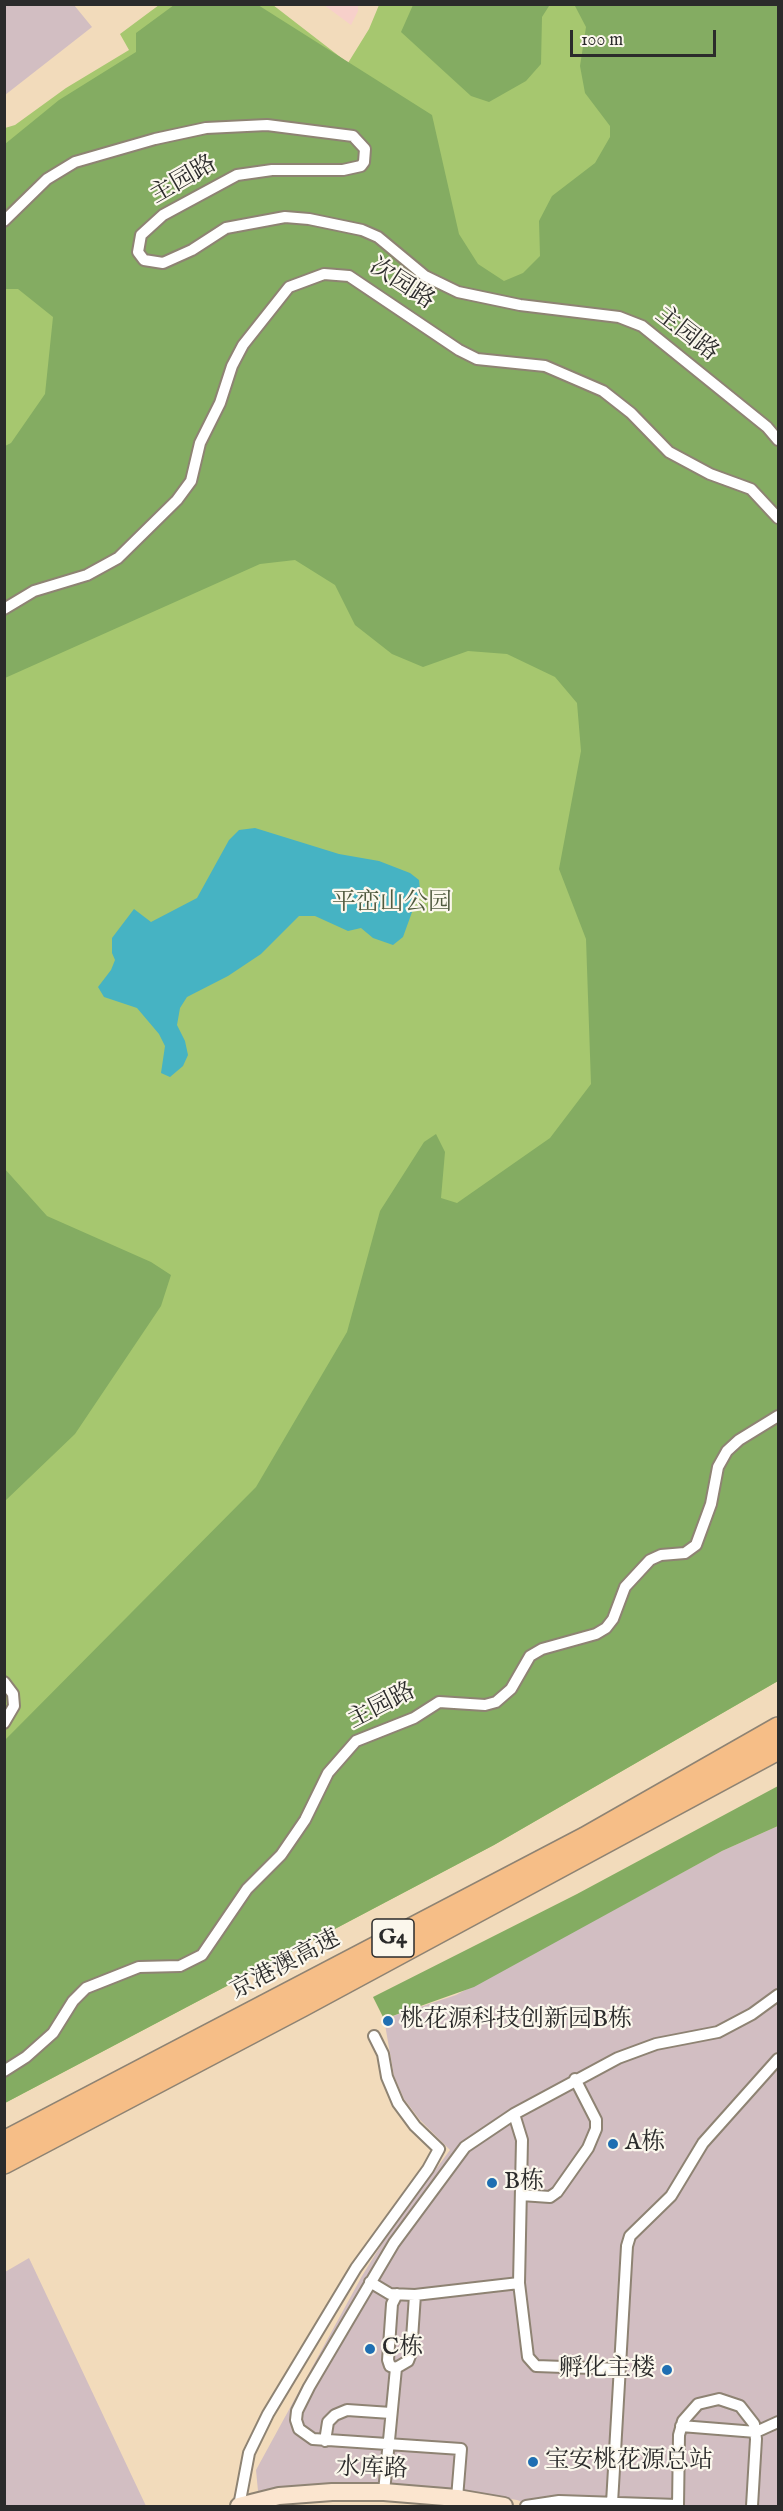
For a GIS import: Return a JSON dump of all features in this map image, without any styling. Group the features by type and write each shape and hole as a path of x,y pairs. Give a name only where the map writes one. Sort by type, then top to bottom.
{"highway":[{"name":"京港澳高速","path":"4,2142 585,1838 778,1728"},
{"name":"京港澳高速","path":"4,2163 313,2001 778,1749"}],"street":[{"name":"主园路","path":"4,221 47,179 75,162 155,139 206,128 267,125 353,136 365,149 364,162 361,166 343,170 272,170 237,175 163,215 141,235 138,252 144,260 163,263 192,250 225,228 285,217 309,219 362,230 378,237 425,276 458,292 520,305 619,317 642,326 758,420 778,440"},
{"name":"次园路","path":"4,609 34,591 87,575 118,558 177,500 191,481 204,434 220,403 232,366 243,345 289,287 324,274 349,276 459,350 477,359 545,366 603,391 631,413 669,452 710,474 751,489 778,518"},
{"name":"主园路","path":"4,2071 26,2057 54,2033 73,2001 86,1988 139,1967 180,1966 202,1955 247,1889 282,1855 305,1820 328,1773 356,1741 407,1721 440,1702 485,1704 496,1702 511,1689 530,1656 542,1649 596,1634 606,1628 613,1619 625,1587 650,1560 661,1555 685,1553 696,1545 711,1504 720,1463 727,1451 739,1440 778,1416"},
{"path":"4,1682 13,1694 14,1706 4,1723"},
{"path":"457,2498 461,2449 313,2439 299,2429 297,2411 394,2243 465,2147 514,2114 575,2079 618,2058 656,2044 718,2032 752,2014 778,1995"},
{"path":"239,2506 249,2453 268,2414 356,2268 428,2169 439,2149 415,2126 398,2103 387,2077 383,2054 374,2036"},
{"path":"612,2503 627,2246 630,2236 671,2196 703,2143 778,2060"},
{"path":"521,2195 550,2197 557,2192 588,2148 596,2129 596,2120 575,2079"},
{"path":"514,2114 522,2140 519,2283 525,2349 536,2366 620,2369"},
{"path":"370,2282 390,2294 415,2295 519,2283"},
{"path":"397,2294 392,2304 388,2360 390,2366 396,2368 408,2361 411,2353 415,2295"},
{"path":"384,2492 396,2368"},
{"path":"526,2506 559,2501 677,2506 681,2427 687,2414 698,2404 719,2399 740,2406 750,2417 756,2432 752,2506"},
{"path":"325,2440 328,2422 335,2415 346,2410 392,2413"},
{"path":"681,2427 756,2432 778,2422"},
{"name":"水库路","path":"239,2506 297,2493 384,2492 457,2498 504,2506"}],"shaded area":[{"path":"5,4 74,5 92,27 5,95"},
{"path":"324,5 358,5 358,11 351,25"},
{"path":"778,1826 778,2506 534,2506 517,2500 458,2490 385,2483 296,2485 258,2491 256,2470 362,2276 386,2237 450,2150 420,2120 404,2099 394,2076 384,2019 456,1995 722,1851"},
{"path":"29,2258 146,2506 5,2506 5,2272"}],"green space":[{"path":"413,4 554,5 549,6 542,17 541,64 526,81 489,102 471,96 401,32"},
{"name":"平峦山公园","path":"159,5 273,5 348,63 369,29 379,5 778,5 778,1681 494,1845 5,2103 5,128 15,125 66,88 129,50 120,34"},
{"name":"平峦山公园","path":"174,5 258,5 432,115 459,234 478,264 504,281 523,273 540,256 539,221 552,196 595,163 610,137 610,126 585,93 580,66 586,27 575,6 571,5 778,5 778,1681 494,1845 5,2103 4,1741 256,1487 347,1332 380,1211 424,1142 436,1134 445,1152 441,1198 457,1203 550,1138 591,1084 586,939 559,869 581,751 577,703 555,677 507,654 468,651 423,667 392,654 355,625 335,585 295,560 260,564 5,678 5,446 11,443 45,394 53,317 18,289 5,289 5,144 59,100 136,52 136,33"},
{"path":"4,1168 47,1216 151,1262 171,1275 161,1306 75,1434 5,1501"},
{"path":"778,1786 778,1826 722,1851 474,1987 384,2019 373,1997 577,1894"}],"water":[{"path":"255,828 339,854 379,861 410,873 419,880 420,890 403,937 393,945 373,938 361,928 348,931 315,916 299,916 261,954 228,976 187,997 180,1008 177,1025 185,1041 188,1055 183,1066 170,1077 161,1073 165,1046 159,1034 137,1008 104,997 98,987 111,970 115,960 112,953 112,938 134,909 151,922 197,898 229,840 239,830"}],"place":[{"name":"桃花源科技创新园B栋","path":"388,2021"},
{"name":"A栋","path":"613,2144"},
{"name":"B栋","path":"492,2183"},
{"name":"C栋","path":"370,2349"},
{"name":"孵化主楼","path":"667,2370"},
{"name":"宝安桃花源总站","path":"533,2462"}]}
